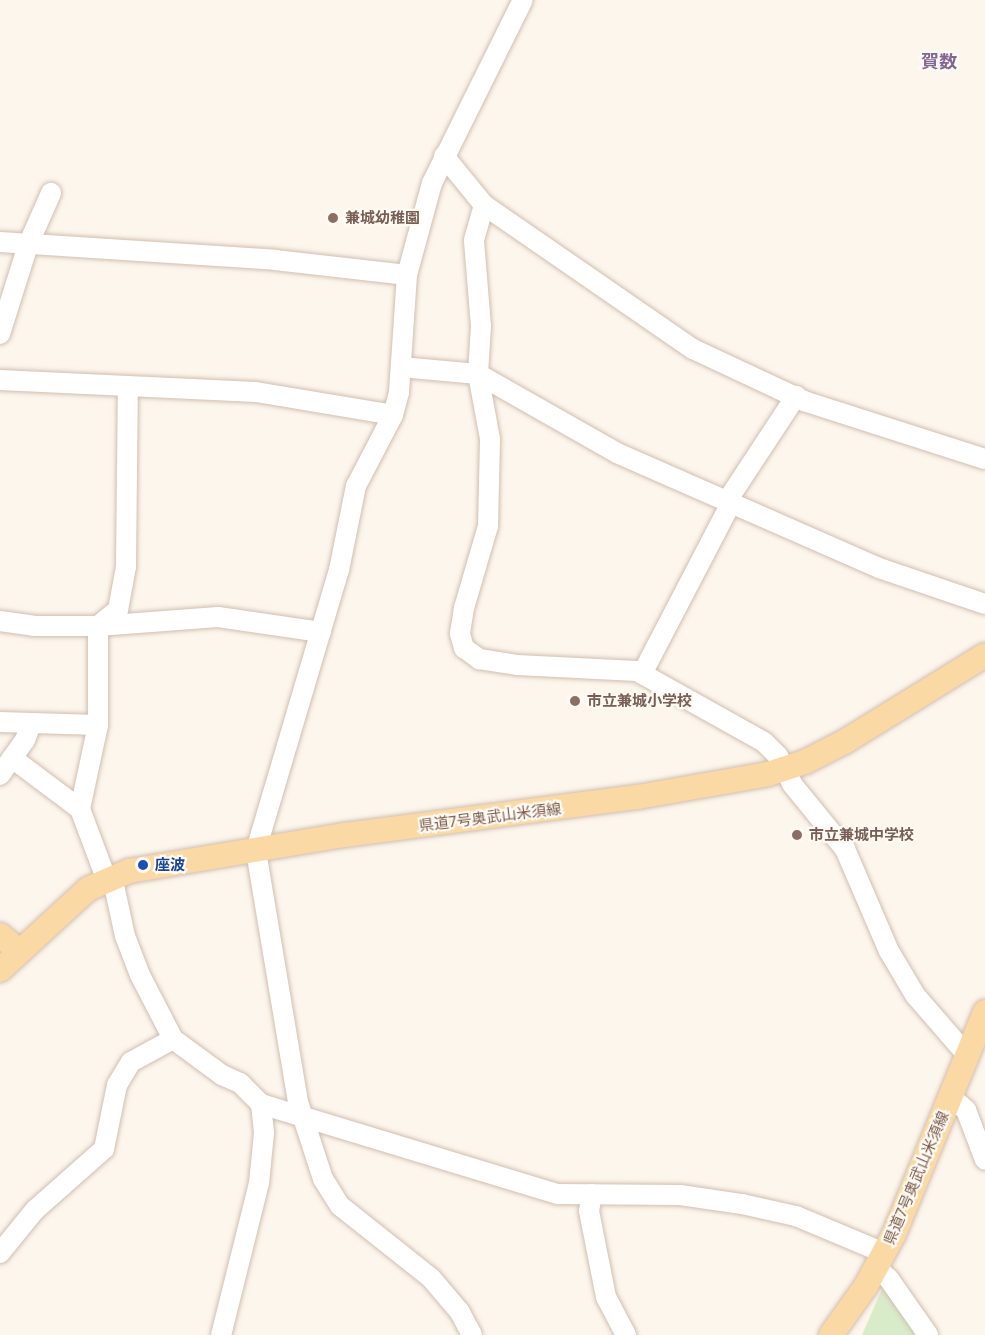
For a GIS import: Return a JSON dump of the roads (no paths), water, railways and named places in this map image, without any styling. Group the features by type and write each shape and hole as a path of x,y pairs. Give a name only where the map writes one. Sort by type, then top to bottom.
{"main road":[{"name":"県道7号奥武山米須線","path":"0,970 66,907 109,877 256,850 638,797 783,769 846,741 985,655"},
{"path":"0,935 19,951"},
{"name":"県道7号奥武山米須線","path":"831,1335 881,1260 976,1044 985,1012"}],"street":[{"path":"472,1335 459,1311 431,1278 340,1206 323,1179 302,1120 256,850 321,632 356,486 393,415 401,367 407,275 432,183 522,0"},
{"path":"444,156 484,205 693,349 796,396 892,432 985,459"},
{"path":"0,334 27,245 51,193"},
{"path":"484,205 474,241 481,326 478,374 490,440 488,526 464,608 460,634 464,648 480,659 508,663 603,667 642,674 764,742 778,756 783,769 845,849 889,951 915,995 976,1044"},
{"path":"0,242 275,260 407,275"},
{"path":"401,367 478,374 618,453 879,568 985,604"},
{"path":"0,380 256,392 393,415"},
{"path":"98,626 118,610 126,567 128,386"},
{"path":"642,674 729,502 796,396"},
{"path":"0,621 34,626 98,626 218,617 321,632"},
{"path":"80,809 98,725 98,626"},
{"path":"0,722 98,725"},
{"path":"0,775 25,740 31,724"},
{"path":"12,758 80,809 109,877 125,936 140,975 173,1039 222,1075 240,1083 261,1104 302,1120 558,1194 680,1195 742,1204 796,1216 881,1260 889,1279 928,1335"},
{"path":"0,1253 35,1210 104,1149 117,1085 131,1062 173,1039"},
{"path":"951,1098 966,1110 985,1160"},
{"path":"221,1335 259,1183 264,1133 261,1104"},
{"path":"592,1194 589,1211 606,1297 626,1335"}],"place":[{"name":"兼城幼稚園","path":"333,218"},
{"name":"市立兼城小学校","path":"575,701"},
{"name":"市立兼城中学校","path":"797,835"},
{"name":"座波","path":"143,865"}],"district":[{"name":"賀数","path":"939,61"}]}
